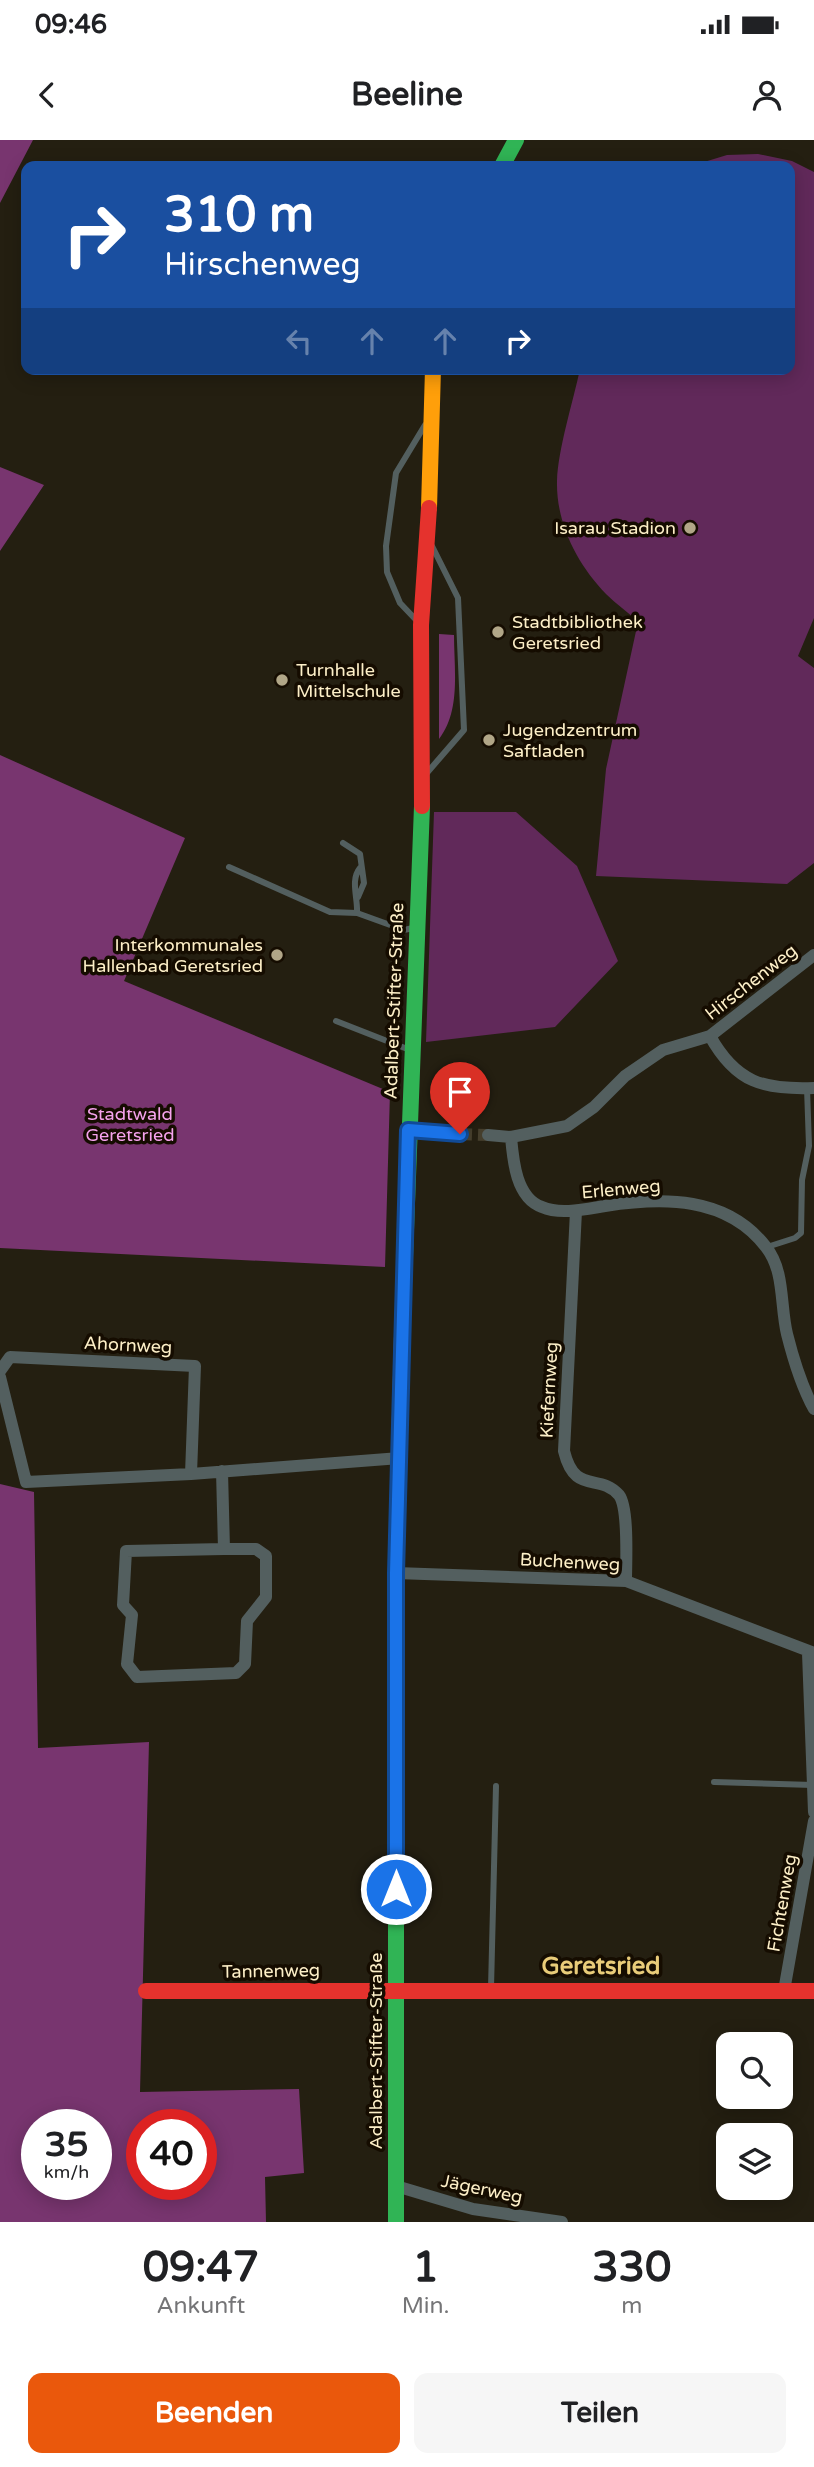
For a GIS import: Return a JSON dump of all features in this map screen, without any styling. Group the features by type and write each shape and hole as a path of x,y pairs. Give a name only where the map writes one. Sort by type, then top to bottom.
{"street":[{"path":"505,161 516,140"},
{"name":"Adalbert-Stifter-Straße","path":"396,2222 396,1573 408,1130 423,779 421,625 429,539 433,375"},
{"name":"Hirschenweg","path":"488,1135 512,1137 567,1126 594,1107 625,1076 663,1050 710,1037 814,955"},
{"path":"710,1037 724,1061 751,1080 779,1090 811,1088"},
{"path":"408,1130 460,1134"},
{"name":"Erlenweg","path":"512,1137 514,1167 526,1195 541,1207 576,1211 634,1202 680,1202 718,1208 741,1223 767,1247 778,1271 787,1332 814,1409"},
{"name":"Kiefernweg","path":"576,1211 564,1451 568,1468 583,1481 619,1495 624,1509 626,1581"},
{"name":"Ahornweg","path":"0,1371 10,1357 195,1366 191,1474"},
{"path":"0,1377 26,1482 191,1474 400,1458"},
{"path":"222,1471 224,1549"},
{"path":"224,1549 256,1549 266,1556 266,1597 247,1620 245,1664 236,1673 137,1676 127,1664 131,1615 123,1605 126,1551 224,1549"},
{"name":"Buchenweg","path":"396,1573 626,1581 811,1653"},
{"path":"811,1653 814,1812"},
{"name":"Fichtenweg","path":"784,1991 814,1821"},
{"name":"Tannenweg","path":"146,1991 814,1991"},
{"name":"Jägerweg","path":"396,2186 473,2209 562,2222"}],"lane":[{"path":"421,625 400,603 387,572 386,546 396,473 432,415"},
{"path":"423,779 464,730 458,598 429,539"},
{"path":"343,843 360,854 360,868 354,885 358,897 357,913"},
{"path":"229,867 330,912 357,913 404,930 416,927"},
{"path":"336,1021 411,1051"},
{"path":"767,1247 795,1238 801,1233 802,1180 809,1146 811,1088"},
{"path":"714,1782 813,1785"},
{"path":"491,1990 496,1786"}],"shaded area":[{"name":"Isarau Stadion","path":"758,154 792,161 707,161 727,155"},
{"name":"Isarau Stadion","path":"795,162 814,172 814,618 798,656 814,668 814,863 787,884 596,876 606,769 638,622 596,582 570,542 558,497 558,468 579,375 795,375"},
{"path":"434,812 516,812 577,866 618,961 555,1027 426,1042"}],"green space":[{"path":"0,140 33,140 21,161 0,203"},
{"path":"0,467 44,485 0,551"},
{"path":"439,634 454,635 455,675 451,716 439,739"},
{"name":"Stadtwald Geretsried","path":"0,755 185,838 124,981 390,1092 385,1267 0,1248"},
{"path":"0,1484 34,1492 38,1748 149,1742 140,2092 299,2089 304,2173 265,2177 266,2222 0,2222"}],"tunnel":[{"path":"460,1134 488,1135"}],"traffic: fast":[{"path":"505,161 516,140"},
{"path":"402,1336 422,806"},
{"path":"396,1744 396,2222"}],"traffic: slow":[{"path":"429,508 433,375"},
{"path":"396,1744 396,1573 402,1336"}],"traffic: jam":[{"path":"422,806 421,625 429,508"},
{"path":"146,1991 814,1991"}],"place":[{"name":"Isarau Stadion","path":"690,528"},
{"name":"Stadtbibliothek Geretsried","path":"498,632"},
{"name":"Turnhalle Mittelschule","path":"282,680"},
{"name":"Jugendzentrum Saftladen","path":"489,740"},
{"name":"Interkommunales Hallenbad Geretsried","path":"277,955"}],"district":[{"name":"Geretsried","path":"601,1966"}],"route":[{"path":"396,1889 396,1573 408,1130 460,1134"}]}
